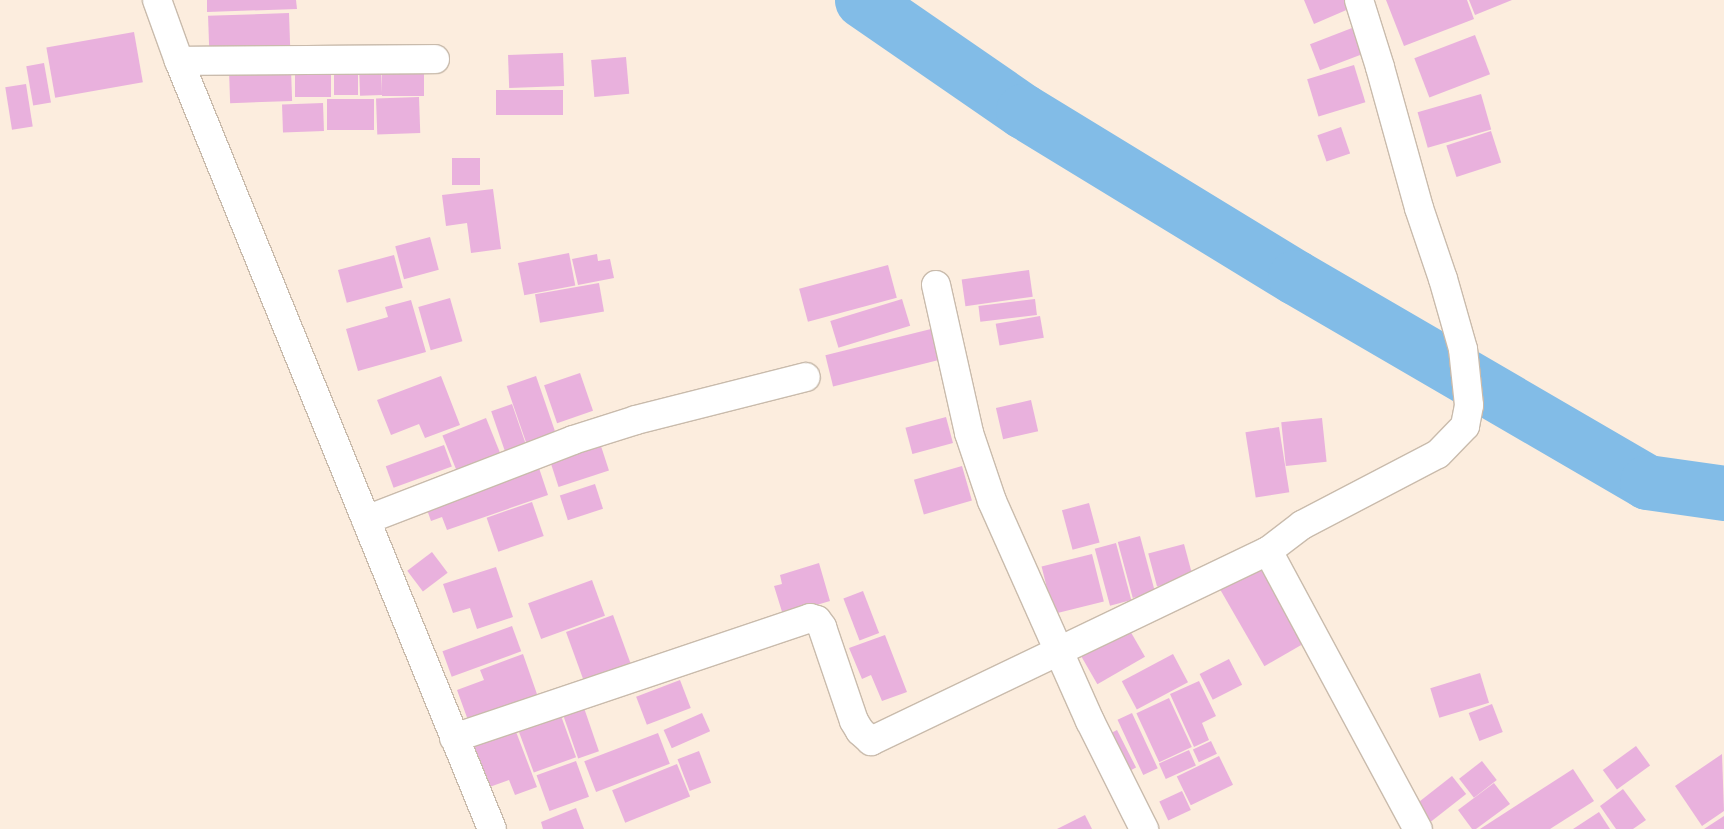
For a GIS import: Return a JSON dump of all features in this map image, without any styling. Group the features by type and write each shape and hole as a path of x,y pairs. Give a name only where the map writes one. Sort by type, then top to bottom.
{"street":[{"path":"158,0 179,60 492,829"},
{"path":"454,738 810,618 817,620 822,627 854,721 860,731 871,741 1268,551 1302,525 1438,454 1465,426 1469,405 1461,340 1444,279 1419,208 1380,67 1359,0"},
{"path":"179,60 435,59"},
{"path":"936,285 969,433 992,501 1058,650 1144,829"},
{"path":"366,520 573,440 627,423 806,377"},
{"path":"1268,551 1418,829"}],"building":[{"path":"207,0 296,0 297,9 207,12"},
{"path":"1304,0 1348,0 1351,8 1314,24"},
{"path":"1386,0 1467,0 1474,19 1404,46"},
{"path":"1469,0 1512,0 1475,15"},
{"path":"289,13 290,47 209,50 208,16"},
{"path":"1352,28 1362,54 1320,70 1310,44"},
{"path":"134,32 143,82 55,98 46,47"},
{"path":"1475,35 1490,74 1429,98 1414,58"},
{"path":"563,53 564,86 509,88 508,55"},
{"path":"626,57 629,94 594,97 591,60"},
{"path":"44,63 51,102 33,106 26,66"},
{"path":"382,64 424,64 424,96 382,96"},
{"path":"381,65 382,95 360,96 359,66"},
{"path":"1354,65 1365,102 1319,117 1307,79"},
{"path":"291,69 292,101 230,103 229,71"},
{"path":"295,71 331,71 331,97 295,97"},
{"path":"334,75 358,75 358,95 334,95"},
{"path":"26,84 33,126 12,130 5,87"},
{"path":"496,90 563,90 563,115 496,115"},
{"path":"1481,94 1491,130 1428,148 1418,112"},
{"path":"419,97 420,133 377,134 376,99"},
{"path":"327,99 374,99 374,130 327,130"},
{"path":"323,103 324,131 283,132 282,104"},
{"path":"1341,127 1350,153 1326,162 1317,135"},
{"path":"1491,131 1501,162 1456,177 1446,146"},
{"path":"452,158 480,158 480,185 452,185"},
{"path":"493,189 501,249 471,253 467,223 446,226 442,195"},
{"path":"430,237 439,270 404,279 395,246"},
{"path":"569,253 575,285 524,295 518,263"},
{"path":"597,254 598,261 610,259 614,278 578,285 572,259"},
{"path":"394,255 403,288 347,303 338,270"},
{"path":"888,265 897,298 808,322 799,289"},
{"path":"1029,270 1033,297 965,306 962,279"},
{"path":"599,283 604,312 540,323 535,294"},
{"path":"450,298 462,341 431,350 418,307"},
{"path":"902,299 910,326 838,348 830,321"},
{"path":"1035,299 1037,315 980,322 978,306"},
{"path":"411,300 426,352 358,371 346,329 388,317 385,307"},
{"path":"1040,316 1044,338 1000,345 996,324"},
{"path":"935,328 943,359 833,386 825,355"},
{"path":"580,373 593,411 557,423 544,385"},
{"path":"441,376 460,425 425,438 419,424 391,435 377,400"},
{"path":"536,376 557,437 528,448 507,386"},
{"path":"1031,400 1038,431 1003,439 996,408"},
{"path":"512,404 527,447 506,455 491,411"},
{"path":"946,417 953,443 912,454 905,428"},
{"path":"486,418 503,460 459,477 442,436"},
{"path":"1322,418 1327,462 1286,466 1281,422"},
{"path":"1279,427 1289,492 1256,498 1245,432"},
{"path":"600,443 609,471 559,487 550,459"},
{"path":"444,445 452,467 394,488 386,466"},
{"path":"538,465 548,495 447,530 442,517 431,521 425,504"},
{"path":"962,466 972,501 924,514 914,480"},
{"path":"595,484 603,509 568,520 560,495"},
{"path":"532,502 544,536 498,552 487,518"},
{"path":"1089,503 1100,543 1073,550 1062,510"},
{"path":"1140,536 1155,592 1133,598 1118,542"},
{"path":"1116,543 1131,600 1110,606 1095,549"},
{"path":"1184,544 1193,577 1157,586 1148,554"},
{"path":"432,552 448,573 423,591 407,571"},
{"path":"1092,554 1104,602 1053,614 1042,567"},
{"path":"819,563 830,601 783,615 774,586 782,584 780,575"},
{"path":"1262,566 1306,642 1264,666 1220,590"},
{"path":"496,567 513,617 477,629 470,608 453,613 443,584"},
{"path":"592,580 605,616 541,639 528,603"},
{"path":"863,591 879,633 860,641 843,599"},
{"path":"613,615 632,667 585,684 566,632"},
{"path":"512,626 521,651 452,677 442,651"},
{"path":"1129,629 1145,657 1097,684 1081,656"},
{"path":"885,635 907,692 882,701 871,675 862,679 849,648"},
{"path":"523,654 538,697 469,723 457,690 484,680 480,670"},
{"path":"1173,654 1188,682 1137,709 1122,681"},
{"path":"1229,659 1242,685 1213,700 1200,674"},
{"path":"1480,673 1489,703 1439,718 1430,688"},
{"path":"680,680 691,708 647,725 636,697"},
{"path":"1199,681 1216,716 1202,723 1209,740 1194,747 1170,694"},
{"path":"1169,698 1192,747 1159,762 1136,713"},
{"path":"1492,704 1503,732 1479,741 1469,713"},
{"path":"583,705 599,751 578,758 562,712"},
{"path":"560,713 576,757 534,773 518,728"},
{"path":"702,713 710,731 672,748 664,730"},
{"path":"1132,713 1158,768 1143,775 1117,720"},
{"path":"515,729 537,787 515,795 509,780 484,789 469,746"},
{"path":"1117,730 1136,767 1121,775 1102,738"},
{"path":"658,733 670,764 596,792 584,761"},
{"path":"1211,741 1217,754 1199,762 1193,749"},
{"path":"1636,746 1650,765 1617,790 1603,770"},
{"path":"1189,750 1196,766 1166,779 1159,763"},
{"path":"699,751 711,783 690,791 678,759"},
{"path":"1722,754 1724,811 1702,826 1675,786"},
{"path":"1219,756 1233,785 1191,805 1177,777"},
{"path":"576,761 589,797 550,811 537,775"},
{"path":"1482,761 1497,780 1474,798 1459,779"},
{"path":"677,764 690,796 625,823 612,790"},
{"path":"1573,769 1594,801 1550,829 1480,829"},
{"path":"1452,776 1466,794 1426,826 1412,807"},
{"path":"1494,783 1510,804 1476,829 1472,829 1458,810"},
{"path":"1623,789 1646,820 1633,829 1616,829 1600,806"},
{"path":"1182,791 1191,810 1168,821 1159,802"},
{"path":"576,808 584,829 543,829 541,822"},
{"path":"1599,812 1610,829 1573,829"},
{"path":"1085,815 1092,829 1057,829"},
{"path":"1724,816 1724,829 1704,829"}],"waterway":[{"path":"862,0 1023,111 1295,277 1647,482 1724,493"}]}
